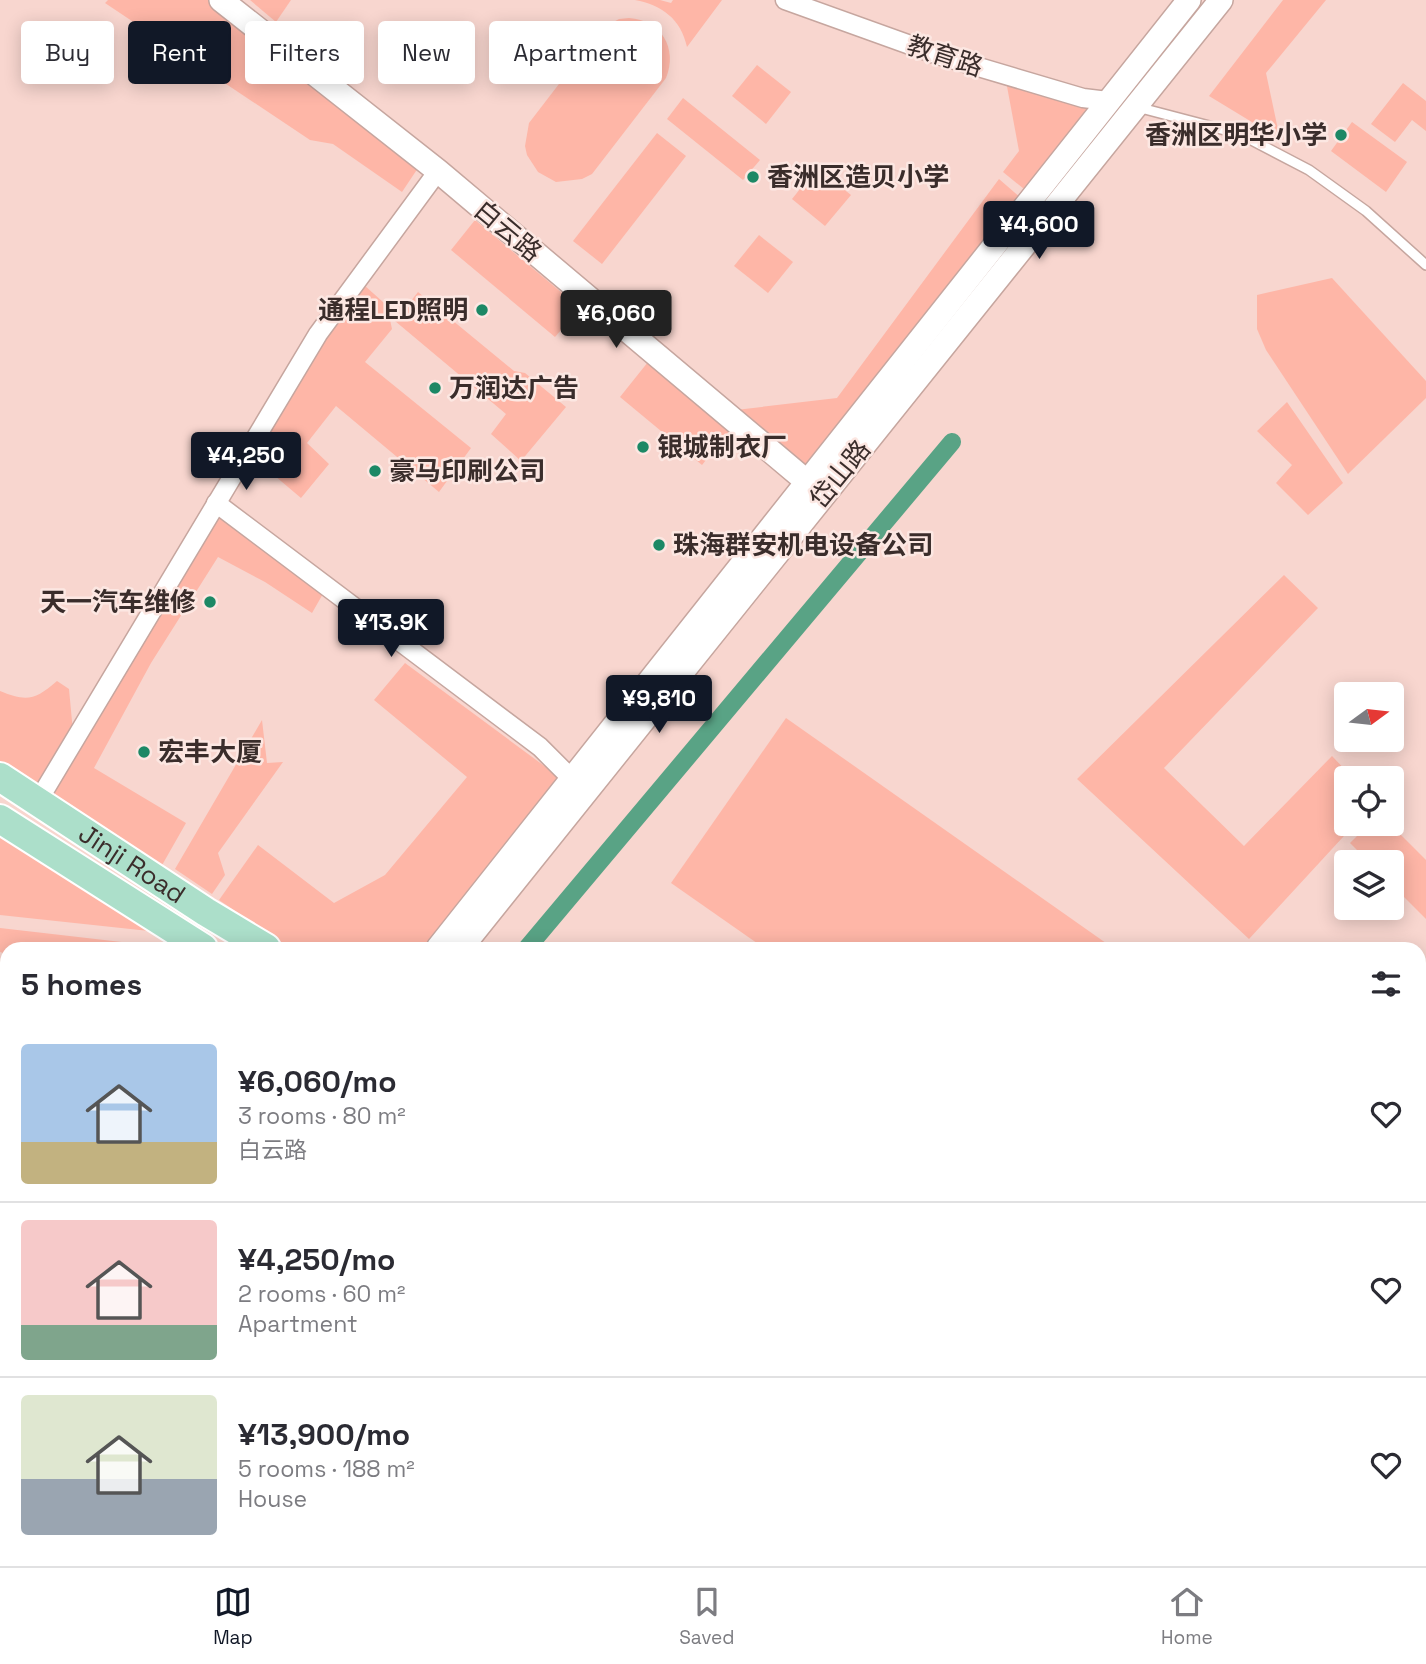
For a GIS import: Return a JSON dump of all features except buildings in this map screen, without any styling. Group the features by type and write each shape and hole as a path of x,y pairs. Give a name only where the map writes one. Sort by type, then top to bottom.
{"main road":[{"name":"Jinji Road","path":"0,777 256,942"},
{"name":"Jinji Road","path":"0,819 194,942"}],"street":[{"name":"白云路","path":"221,0 438,172 815,489"},
{"name":"教育路","path":"785,0 938,54 1083,99 1108,102"},
{"name":"岱山路","path":"465,942 579,786 815,489 1108,102 1189,0"},
{"name":"岱山路","path":"815,489 1221,0"},
{"path":"38,801 318,334 438,172"},
{"path":"216,503 540,747 579,786"},
{"name":"岱山路","path":"443,942 579,786"}],"lane":[{"path":"1135,106 1240,134 1309,170 1366,211 1426,265"}],"shaded area":[{"path":"108,0 213,0 245,26 245,84 318,84 420,165 402,192 333,144 310,140 226,84 231,84 231,21 132,21 105,3"},
{"path":"250,0 291,0 275,21"},
{"path":"635,0 671,3 673,0 722,0 687,47 680,29 669,15 645,2"},
{"path":"1283,0 1326,0 1266,73 1280,139 1209,96"},
{"path":"629,18 642,21 615,21"},
{"path":"662,35 670,56 666,78 662,83"},
{"path":"757,65 791,92 766,124 732,96"},
{"path":"1006,81 1123,111 1045,206 1003,172 1019,151"},
{"path":"1403,83 1426,101 1426,131 1412,120 1395,142 1371,124"},
{"path":"559,84 661,84 592,174 582,179 556,182 538,172 527,155 525,146 529,123"},
{"path":"683,98 760,160 743,180 667,119"},
{"path":"1352,122 1407,162 1386,192 1331,151"},
{"path":"657,133 686,156 602,264 573,241"},
{"path":"817,168 851,195 825,226 792,199"},
{"path":"999,179 1037,212 814,483 727,411 837,398"},
{"path":"475,220 580,308 555,337 451,250"},
{"path":"759,235 793,262 768,293 734,266"},
{"path":"1332,278 1426,381 1426,398 1348,474 1266,350 1257,329 1257,295"},
{"path":"364,285 393,311 389,315 392,329 365,362 471,448 439,492 336,406 307,443 329,464 301,498 250,455 324,336"},
{"path":"418,292 514,371 525,373 566,407 521,461 491,434 506,414 395,321"},
{"path":"648,362 730,430 702,465 620,397"},
{"path":"1287,402 1343,483 1308,515 1276,483 1292,465 1257,431"},
{"path":"218,513 324,592 312,613 265,582 218,557 151,663 94,768 186,823 157,874 47,800"},
{"path":"1284,575 1318,608 1164,768 1244,846 1332,756 1342,766 1334,766 1334,836 1344,836 1249,939 1077,779"},
{"path":"405,663 566,782 443,942 281,942 219,900 258,845 334,903 385,875 467,777 374,700"},
{"path":"57,681 69,689 73,732 36,791 0,768 0,691 17,697 30,697 43,692"},
{"path":"786,718 1104,942 755,942 671,883"},
{"path":"262,720 267,763 283,762 218,853 225,875 212,894 175,869"},
{"path":"0,836 149,931 0,915"},
{"path":"1357,836 1402,836 1426,860 1426,919 1404,897 1404,850 1357,850 1350,843"},
{"path":"0,928 122,942 0,942"}],"waterway":[{"path":"532,942 952,442"}],"place":[{"name":"香洲区明华小学","path":"1341,135"},
{"name":"香洲区造贝小学","path":"753,177"},
{"name":"通程LED照明","path":"482,310"},
{"name":"万润达广告","path":"435,388"},
{"name":"银城制衣厂","path":"643,447"},
{"name":"豪马印刷公司","path":"375,471"},
{"name":"珠海群安机电设备公司","path":"659,545"},
{"name":"天一汽车维修","path":"210,602"},
{"name":"宏丰大厦","path":"144,752"}]}
